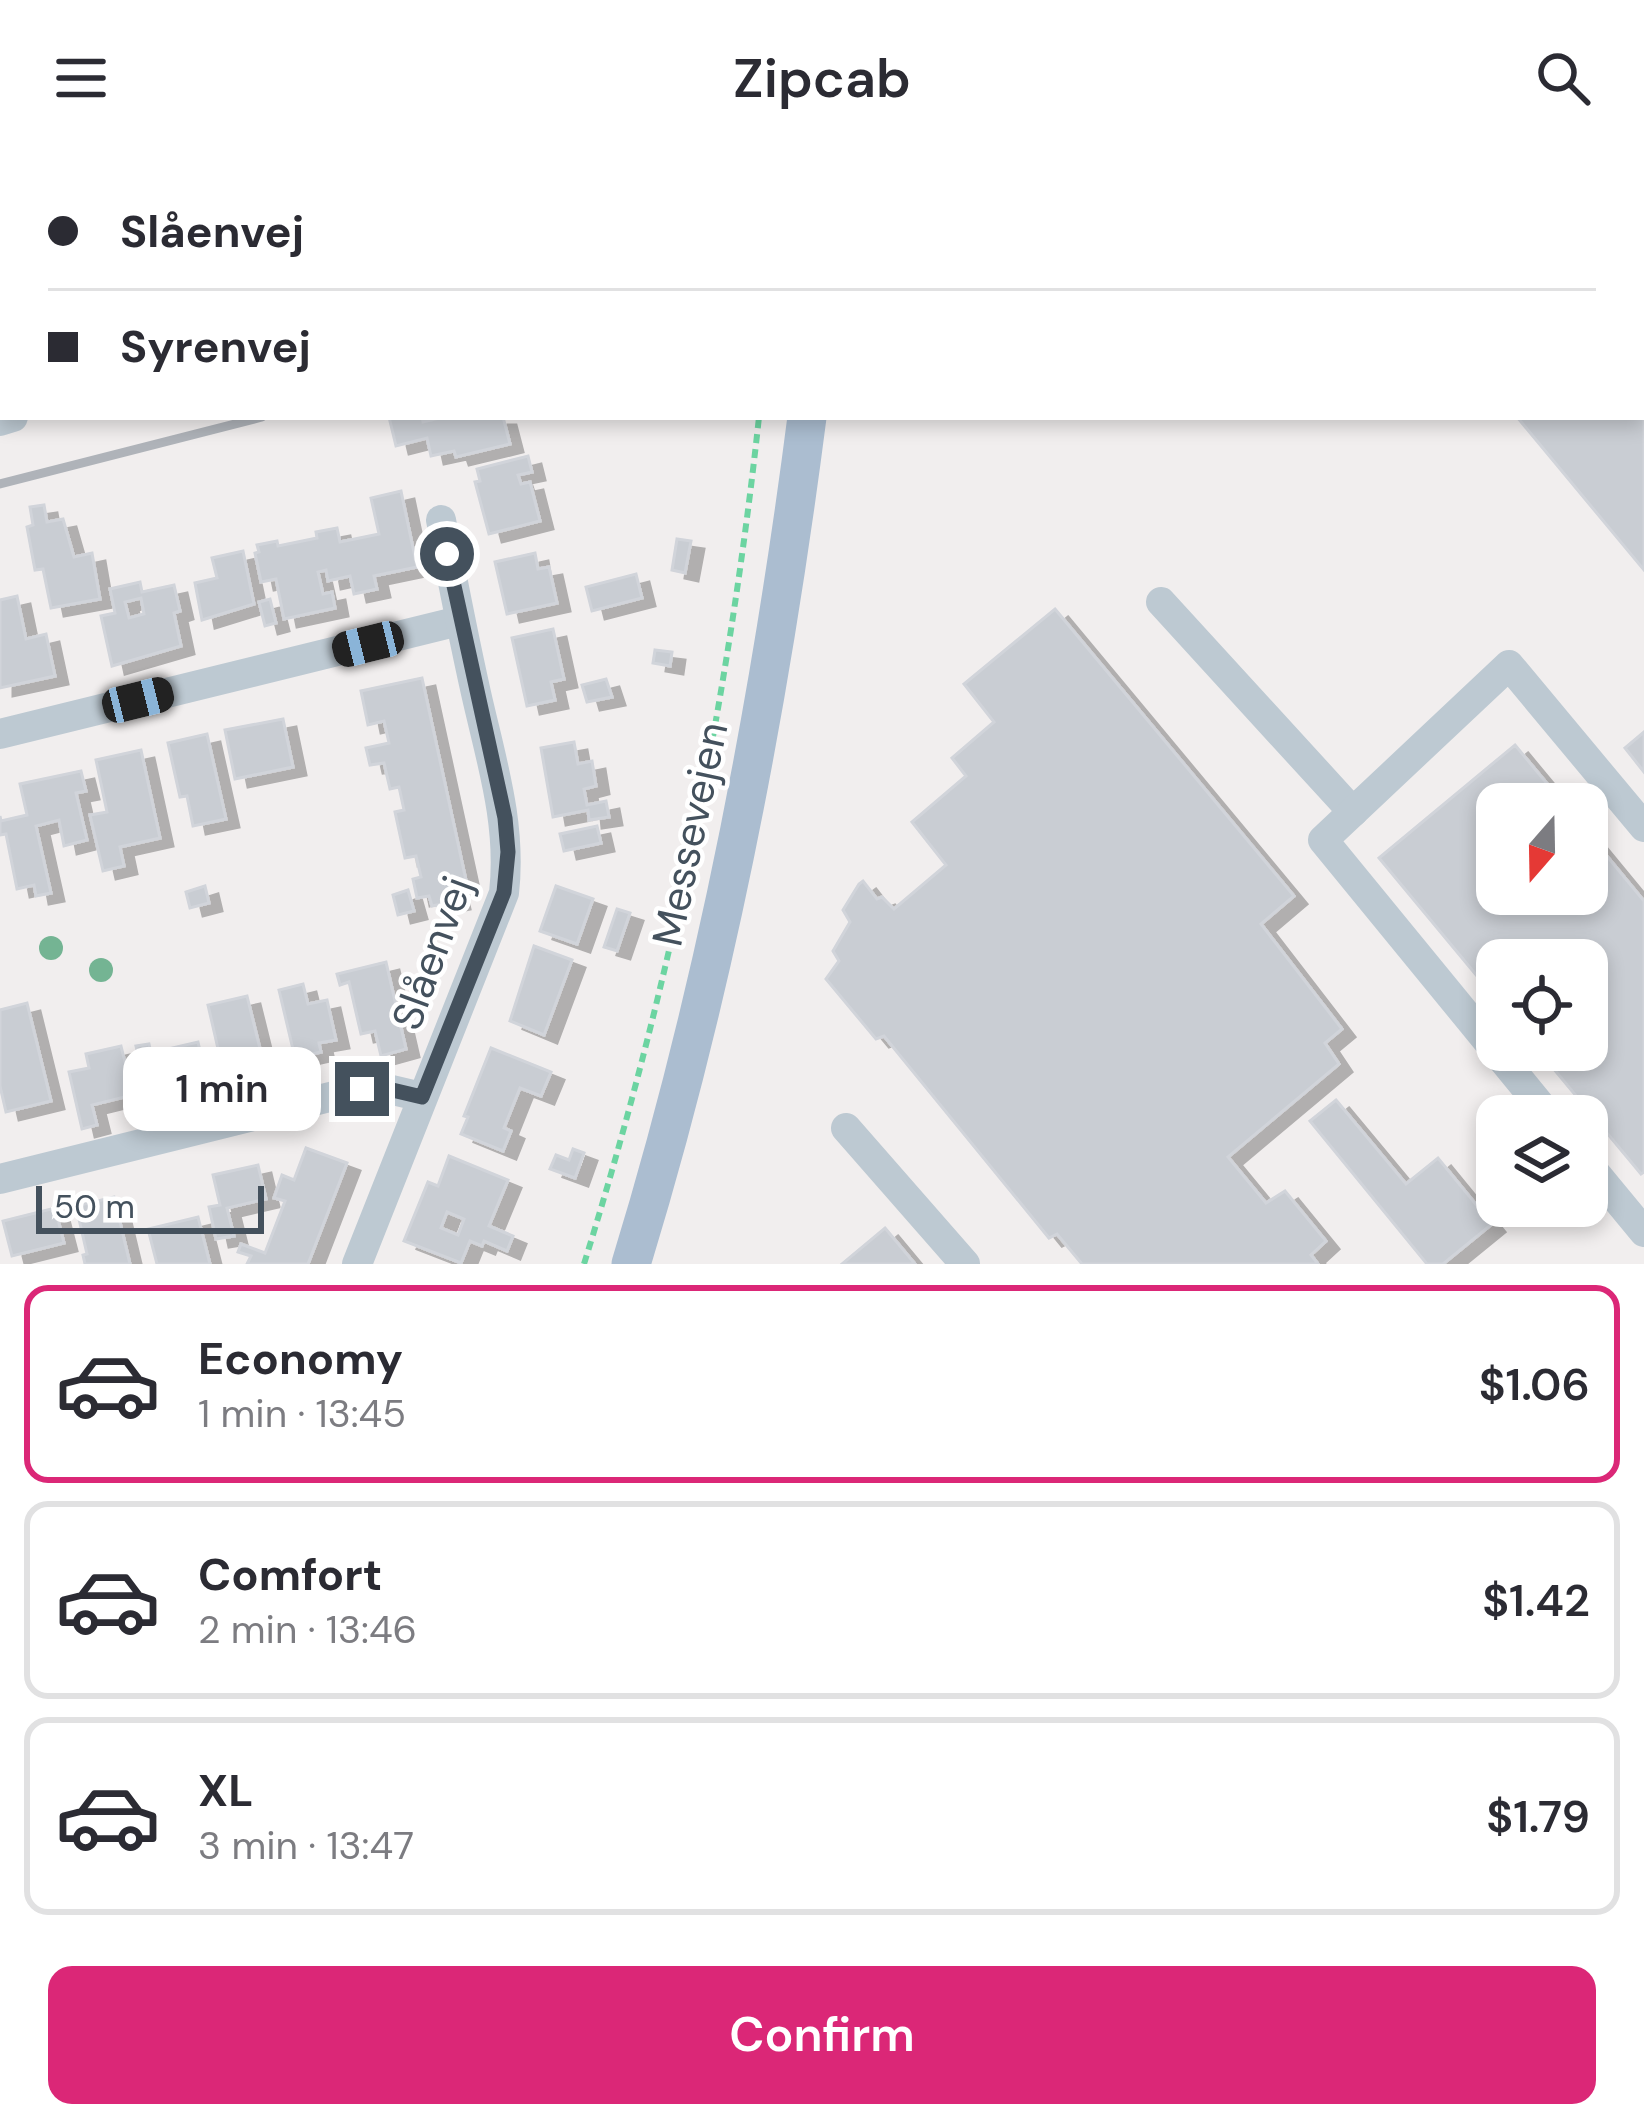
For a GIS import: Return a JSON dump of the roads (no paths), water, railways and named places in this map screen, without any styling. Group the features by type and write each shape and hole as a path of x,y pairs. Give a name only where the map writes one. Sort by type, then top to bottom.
{"main road":[{"name":"Messevejen","path":"631,1264 677,1112 753,773 781,620 807,420"}],"street":[{"name":"Slåenvej","path":"357,1264 504,892 505,818 459,621 441,520"},
{"path":"1162,602 1353,812"},
{"path":"0,734 459,621"},
{"path":"1532,1095 1323,840 1509,665 1644,827"},
{"path":"0,1179 362,1089 422,1097"},
{"path":"846,1128 965,1264"},
{"path":"1608,1188 1644,1232"}],"railway":[{"path":"0,484 250,420"}]}
